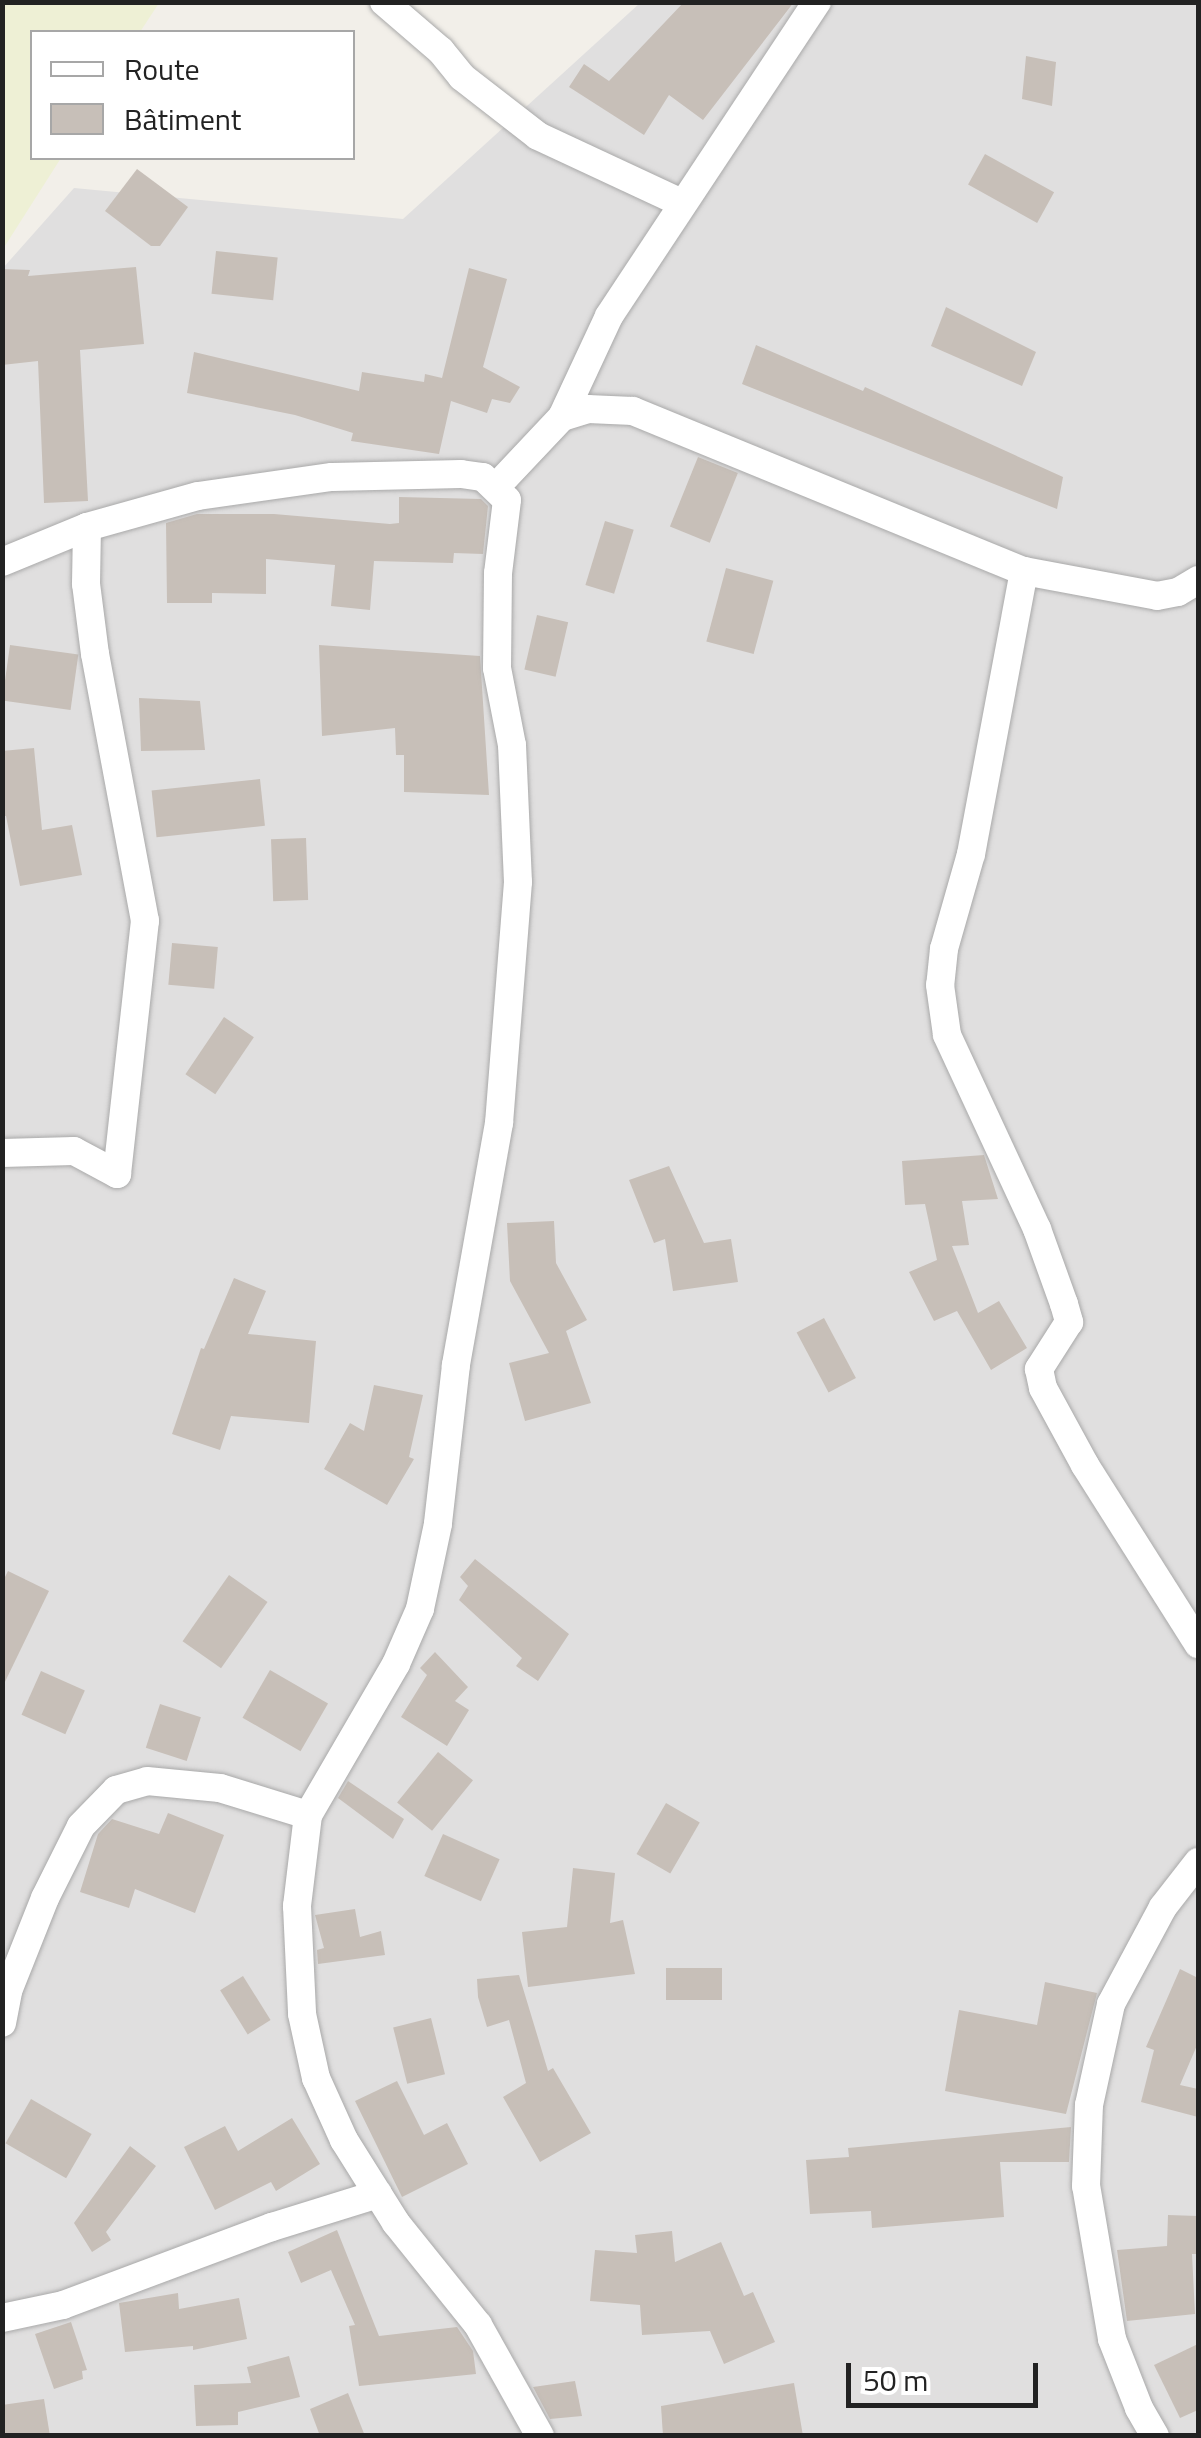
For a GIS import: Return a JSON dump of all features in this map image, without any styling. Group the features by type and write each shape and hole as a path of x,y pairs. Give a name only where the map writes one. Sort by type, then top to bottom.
{"street":[{"path":"384,2 441,51 462,77 538,136 682,204"},
{"path":"496,487 562,417 609,316 817,2"},
{"path":"562,417 588,409 633,411 1024,571 1157,596 1178,592 1198,580"},
{"path":"2,562 87,527 198,496 332,477 484,477 507,500 498,573 497,675 512,745 518,882 499,1124 456,1365 438,1524 420,1609 396,1664 308,1815 297,1906 302,2014 316,2078 344,2140 378,2194 478,2325 540,2436"},
{"path":"2,1153 74,1152 117,1174 146,921 95,654 86,584 87,527"},
{"path":"1024,571 971,854 944,950 940,985 947,1035 1036,1229 1069,1322 1040,1369 1043,1388 1085,1465 1198,1644"},
{"path":"2,2023 8,1991 45,1898 81,1826 116,1790 147,1781 220,1788 308,1815"},
{"path":"1155,2436 1139,2408 1112,2339 1086,2186 1089,2105 1110,2004 1164,1907 1198,1862"},
{"path":"2,2318 62,2305 272,2227 378,2194"}],"shaded area":[{"path":"640,3 1198,3 1198,2435 3,2436 3,268 74,188 403,219"}],"green space":[{"path":"3,2 159,3 141,30 30,30 30,160 60,160 3,249"}],"building":[{"path":"684,2 794,2 703,120 669,95 644,135 569,87 584,64 609,81"},
{"path":"1026,56 1056,62 1052,106 1022,99"},
{"path":"985,154 1054,192 1037,223 968,185"},
{"path":"137,169 188,207 160,246 151,246 105,211"},
{"path":"216,251 278,257 273,300 212,294"},
{"path":"136,267 144,344 80,350 88,501 44,503 38,361 2,365 2,269 30,270 28,276"},
{"path":"469,268 507,279 483,367 520,387 510,403 492,399 487,413 451,401 439,454 351,441 353,433 295,415 187,393 194,352 359,391 362,372 424,382 425,374 442,378"},
{"path":"946,307 1036,352 1022,386 931,346"},
{"path":"756,345 863,391 865,387 1063,477 1057,509 742,384"},
{"path":"698,457 738,473 710,543 670,527"},
{"path":"399,497 481,499 488,506 483,554 454,553 453,563 374,561 370,610 331,606 335,565 266,559 266,594 212,593 212,603 167,603 166,523 197,514 274,514 399,523"},
{"path":"605,521 634,530 614,594 585,585"},
{"path":"726,568 773,581 754,654 706,641"},
{"path":"537,615 568,622 556,677 524,670"},
{"path":"10,645 78,655 71,710 2,700"},
{"path":"319,645 480,656 489,795 404,792 404,755 396,755 395,728 322,736"},
{"path":"139,698 200,701 205,750 141,751"},
{"path":"34,748 42,830 72,825 82,875 20,886 6,816 2,816 2,751"},
{"path":"260,779 265,826 157,837 152,790"},
{"path":"306,838 308,900 273,901 271,839"},
{"path":"172,943 218,947 214,989 168,985"},
{"path":"224,1017 254,1037 215,1094 185,1074"},
{"path":"984,1155 998,1199 962,1201 969,1245 952,1246 978,1313 999,1301 1027,1348 991,1370 957,1311 934,1321 909,1272 937,1260 925,1204 905,1205 902,1161"},
{"path":"669,1166 704,1243 731,1239 738,1282 673,1291 665,1239 654,1243 629,1180"},
{"path":"554,1221 556,1263 587,1320 566,1331 591,1403 525,1421 509,1363 549,1353 510,1281 507,1223"},
{"path":"234,1278 266,1291 248,1334 316,1341 309,1423 231,1416 220,1450 172,1434 201,1348 204,1349"},
{"path":"824,1318 856,1378 829,1393 797,1333"},
{"path":"374,1385 423,1395 409,1457 414,1459 387,1505 324,1469 350,1423 364,1431"},
{"path":"475,1559 569,1634 538,1681 516,1666 522,1658 459,1600 468,1586 460,1577"},
{"path":"8,1571 49,1591 2,1688 2,1583"},
{"path":"229,1575 268,1602 221,1668 183,1641"},
{"path":"435,1652 468,1687 455,1701 469,1710 447,1746 401,1717 427,1675 420,1668"},
{"path":"270,1670 328,1704 301,1751 242,1718"},
{"path":"41,1671 85,1691 65,1734 21,1715"},
{"path":"160,1704 201,1717 187,1761 146,1748"},
{"path":"438,1752 473,1780 432,1831 397,1803"},
{"path":"348,1781 404,1819 393,1839 338,1798"},
{"path":"666,1803 700,1822 670,1874 636,1854"},
{"path":"168,1813 224,1835 195,1913 135,1889 129,1908 80,1892 98,1834 112,1819 159,1834"},
{"path":"443,1834 500,1859 481,1901 424,1876"},
{"path":"573,1868 615,1873 610,1923 623,1920 635,1974 528,1987 522,1932 567,1927"},
{"path":"355,1909 360,1937 381,1931 385,1955 318,1964 317,1950 324,1948 315,1915"},
{"path":"666,1968 722,1968 722,2000 666,2000"},
{"path":"1180,1969 1198,1978 1198,2043 1180,2085 1198,2089 1198,2117 1141,2102 1154,2050 1146,2047"},
{"path":"519,1975 548,2071 553,2068 591,2133 540,2162 503,2097 526,2083 509,2020 487,2027 478,1997 477,1979"},
{"path":"243,1976 271,2020 248,2034 220,1990"},
{"path":"1045,1982 1097,1993 1066,2114 945,2091 959,2010 1037,2025"},
{"path":"431,2018 445,2074 407,2084 393,2027"},
{"path":"397,2081 424,2135 447,2123 468,2164 402,2197 355,2101"},
{"path":"31,2099 92,2134 66,2178 6,2143"},
{"path":"292,2118 320,2164 276,2191 271,2182 215,2210 184,2147 225,2126 238,2151"},
{"path":"1071,2127 1069,2162 1000,2162 1004,2217 872,2228 871,2211 810,2214 806,2160 849,2157 848,2148"},
{"path":"130,2146 156,2166 106,2232 111,2240 92,2252 74,2223"},
{"path":"1168,2215 1198,2216 1198,2254 1192,2254 1195,2314 1127,2321 1117,2250 1167,2246"},
{"path":"337,2230 379,2336 457,2327 473,2351 476,2374 359,2386 349,2326 355,2325 331,2270 301,2283 288,2252"},
{"path":"672,2231 675,2262 721,2242 744,2296 753,2292 775,2342 724,2364 710,2331 642,2335 640,2305 590,2301 595,2250 637,2253 635,2235"},
{"path":"178,2293 179,2309 239,2298 247,2339 193,2350 193,2346 125,2352 119,2303"},
{"path":"71,2322 87,2370 82,2371 83,2379 54,2389 35,2334"},
{"path":"1198,2344 1198,2410 1180,2418 1154,2365"},
{"path":"289,2356 300,2397 238,2412 238,2425 196,2426 194,2385 251,2383 247,2367"},
{"path":"575,2381 582,2416 550,2419 533,2387"},
{"path":"794,2383 803,2436 663,2436 661,2406"},
{"path":"348,2393 365,2436 320,2436 310,2409"},
{"path":"44,2399 50,2436 2,2436 2,2405"}]}
